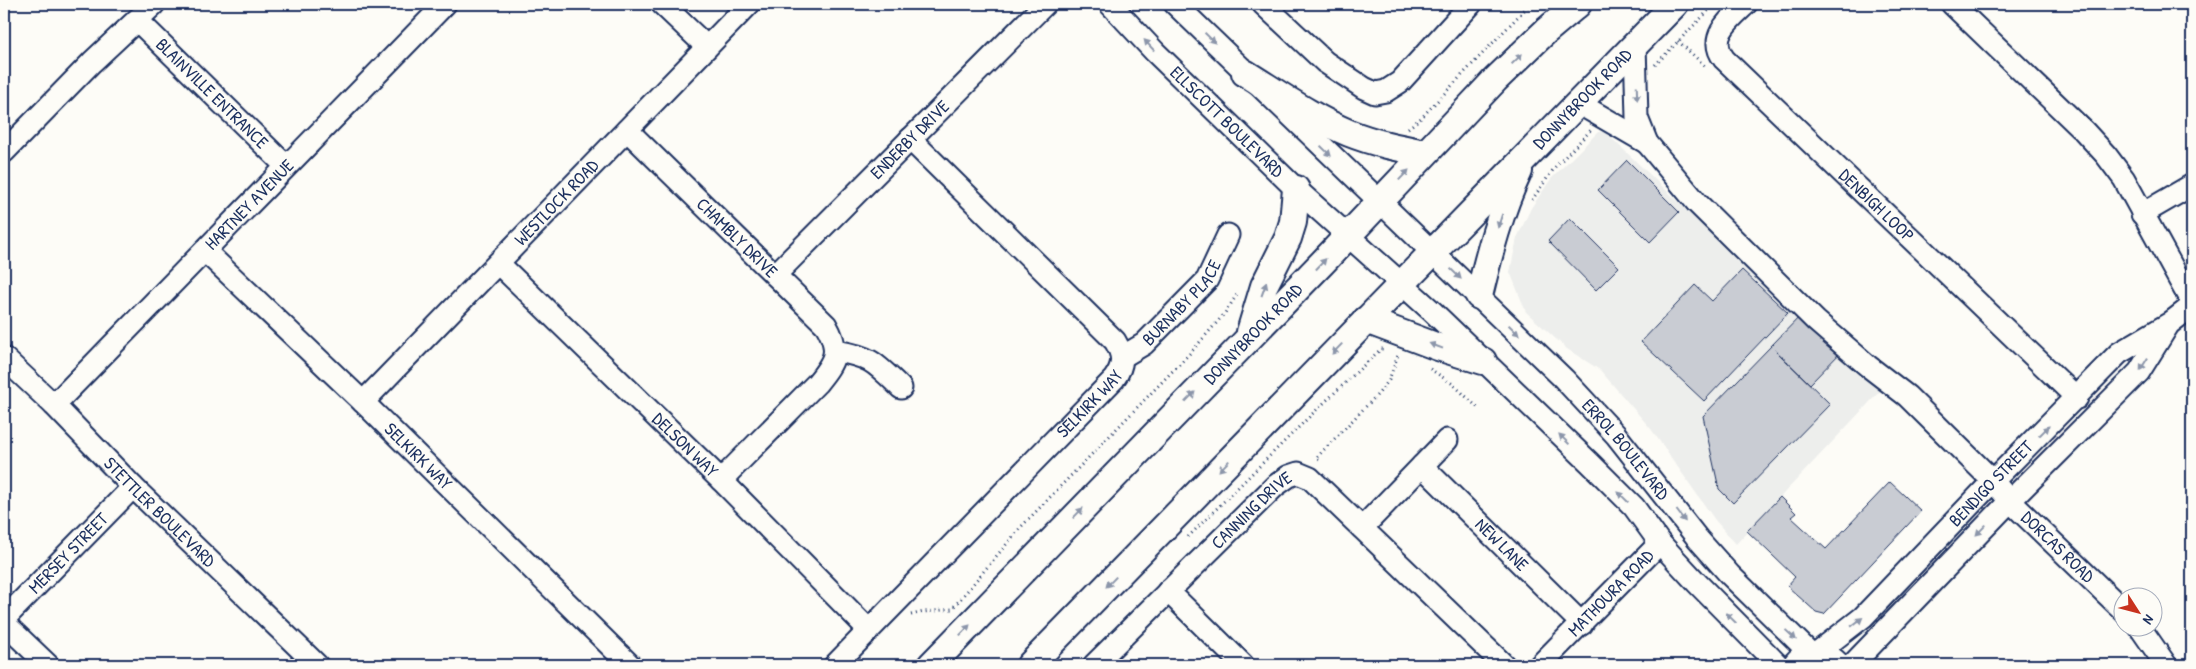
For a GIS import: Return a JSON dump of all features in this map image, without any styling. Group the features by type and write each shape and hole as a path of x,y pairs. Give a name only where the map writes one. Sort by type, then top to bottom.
{"main road":[{"name":"DONNYBROOK ROAD","path":"931,665 1347,236 1501,74 1546,31 1578,4"},
{"name":"DONNYBROOK ROAD","path":"1030,665 1675,4"},
{"path":"1245,73 1322,120 1349,133 1377,143 1425,153"},
{"path":"1479,296 1490,253 1511,188 1524,159"},
{"path":"1249,336 1264,286 1288,238 1293,222 1296,189"},
{"path":"1366,320 1404,349 1438,347 1483,361"}],"street":[{"path":"4,152 92,62 154,4"},
{"name":"HARTNEY AVENUE","path":"54,405 445,4"},
{"path":"662,4 707,47"},
{"name":"WESTLOCK ROAD","path":"363,402 749,4"},
{"name":"ENDERBY DRIVE","path":"776,275 1045,4"},
{"name":"ELLSCOTT BOULEVARD","path":"1110,4 1155,52 1296,189 1401,284"},
{"path":"1175,4 1379,201"},
{"path":"1263,4 1325,62 1364,88 1375,93 1386,91 1400,82 1471,4"},
{"name":"DENBIGH LOOP","path":"1746,4 1720,31 1717,42 1718,50 1724,59 2077,398"},
{"path":"1952,4 2084,131 2106,155 2124,179 2192,304"},
{"name":"BLAINVILLE ENTRANCE","path":"137,20 286,166"},
{"path":"1635,44 1638,118 1647,143"},
{"path":"1578,103 1647,143"},
{"name":"CHAMBLY DRIVE","path":"627,130 826,325 834,338 836,351"},
{"name":"SELKIRK WAY","path":"835,665 1114,379 1122,368 1122,357 1115,341 910,139"},
{"name":"DORCAS ROAD","path":"1647,143 1697,203 1816,321 1868,366 1907,396 1993,481 2010,501 2114,601"},
{"path":"2142,214 2192,185"},
{"name":"ERROL BOULEVARD","path":"1379,201 1564,379 1616,435 1698,539 1807,657 1827,654 1840,665"},
{"name":"BURNABY PLACE","path":"1122,357 1144,344 1207,280 1228,235"},
{"name":"SELKIRK WAY","path":"204,251 363,402 622,663"},
{"name":"DELSON WAY","path":"498,263 721,480 869,630"},
{"name":"ERROL BOULEVARD","path":"1401,284 1634,507 1660,543 1778,665"},
{"name":"BENDIGO STREET","path":"1807,657 1863,617 2119,353 2170,322 2192,304"},
{"name":"BENDIGO STREET","path":"1852,665 2010,501 2139,372 2170,322"},
{"path":"721,480 817,383 831,365 836,351 858,355 873,361 901,388"},
{"name":"STETTLER BOULEVARD","path":"4,358 54,405 133,487 317,665"},
{"path":"1362,528 1447,440"},
{"name":"NEW LANE","path":"1422,466 1582,624"},
{"name":"CANNING DRIVE","path":"1094,665 1275,486 1289,476 1298,473 1310,478 1504,665"},
{"name":"MERSEY STREET","path":"4,619 133,487"},
{"name":"MATHOURA ROAD","path":"1540,665 1660,543"},
{"path":"1168,591 1243,665"},
{"path":"4,623 48,665"},
{"path":"2146,636 2166,665"}],"path":[{"path":"1405,128 1411,127 1421,118 1530,4"},
{"path":"905,622 912,614 952,609 1020,527 1194,349 1225,313 1239,291"},
{"path":"1183,542 1308,418 1381,349 1404,349 1379,394 1316,458 1323,464"},
{"path":"1424,366 1453,384 1478,408"}],"shaded area":[{"path":"1604,131 1829,345 1884,387 1736,544 1715,520 1651,429 1600,370 1567,349 1526,312 1510,272 1517,238 1531,208 1551,179 1598,132"}],"building":[{"path":"1627,160 1679,212 1650,242 1598,190"},
{"path":"1570,218 1619,267 1596,290 1548,241"},
{"path":"1742,270 1788,313 1704,401 1641,342 1695,285 1712,301"},
{"path":"1805,311 1845,348 1810,384 1771,346"},
{"path":"1771,346 1830,404 1733,503 1719,489 1703,416"},
{"path":"1890,482 1921,511 1824,614 1816,612 1787,586 1795,577 1747,531 1780,497 1796,513 1791,517 1826,549"}]}
